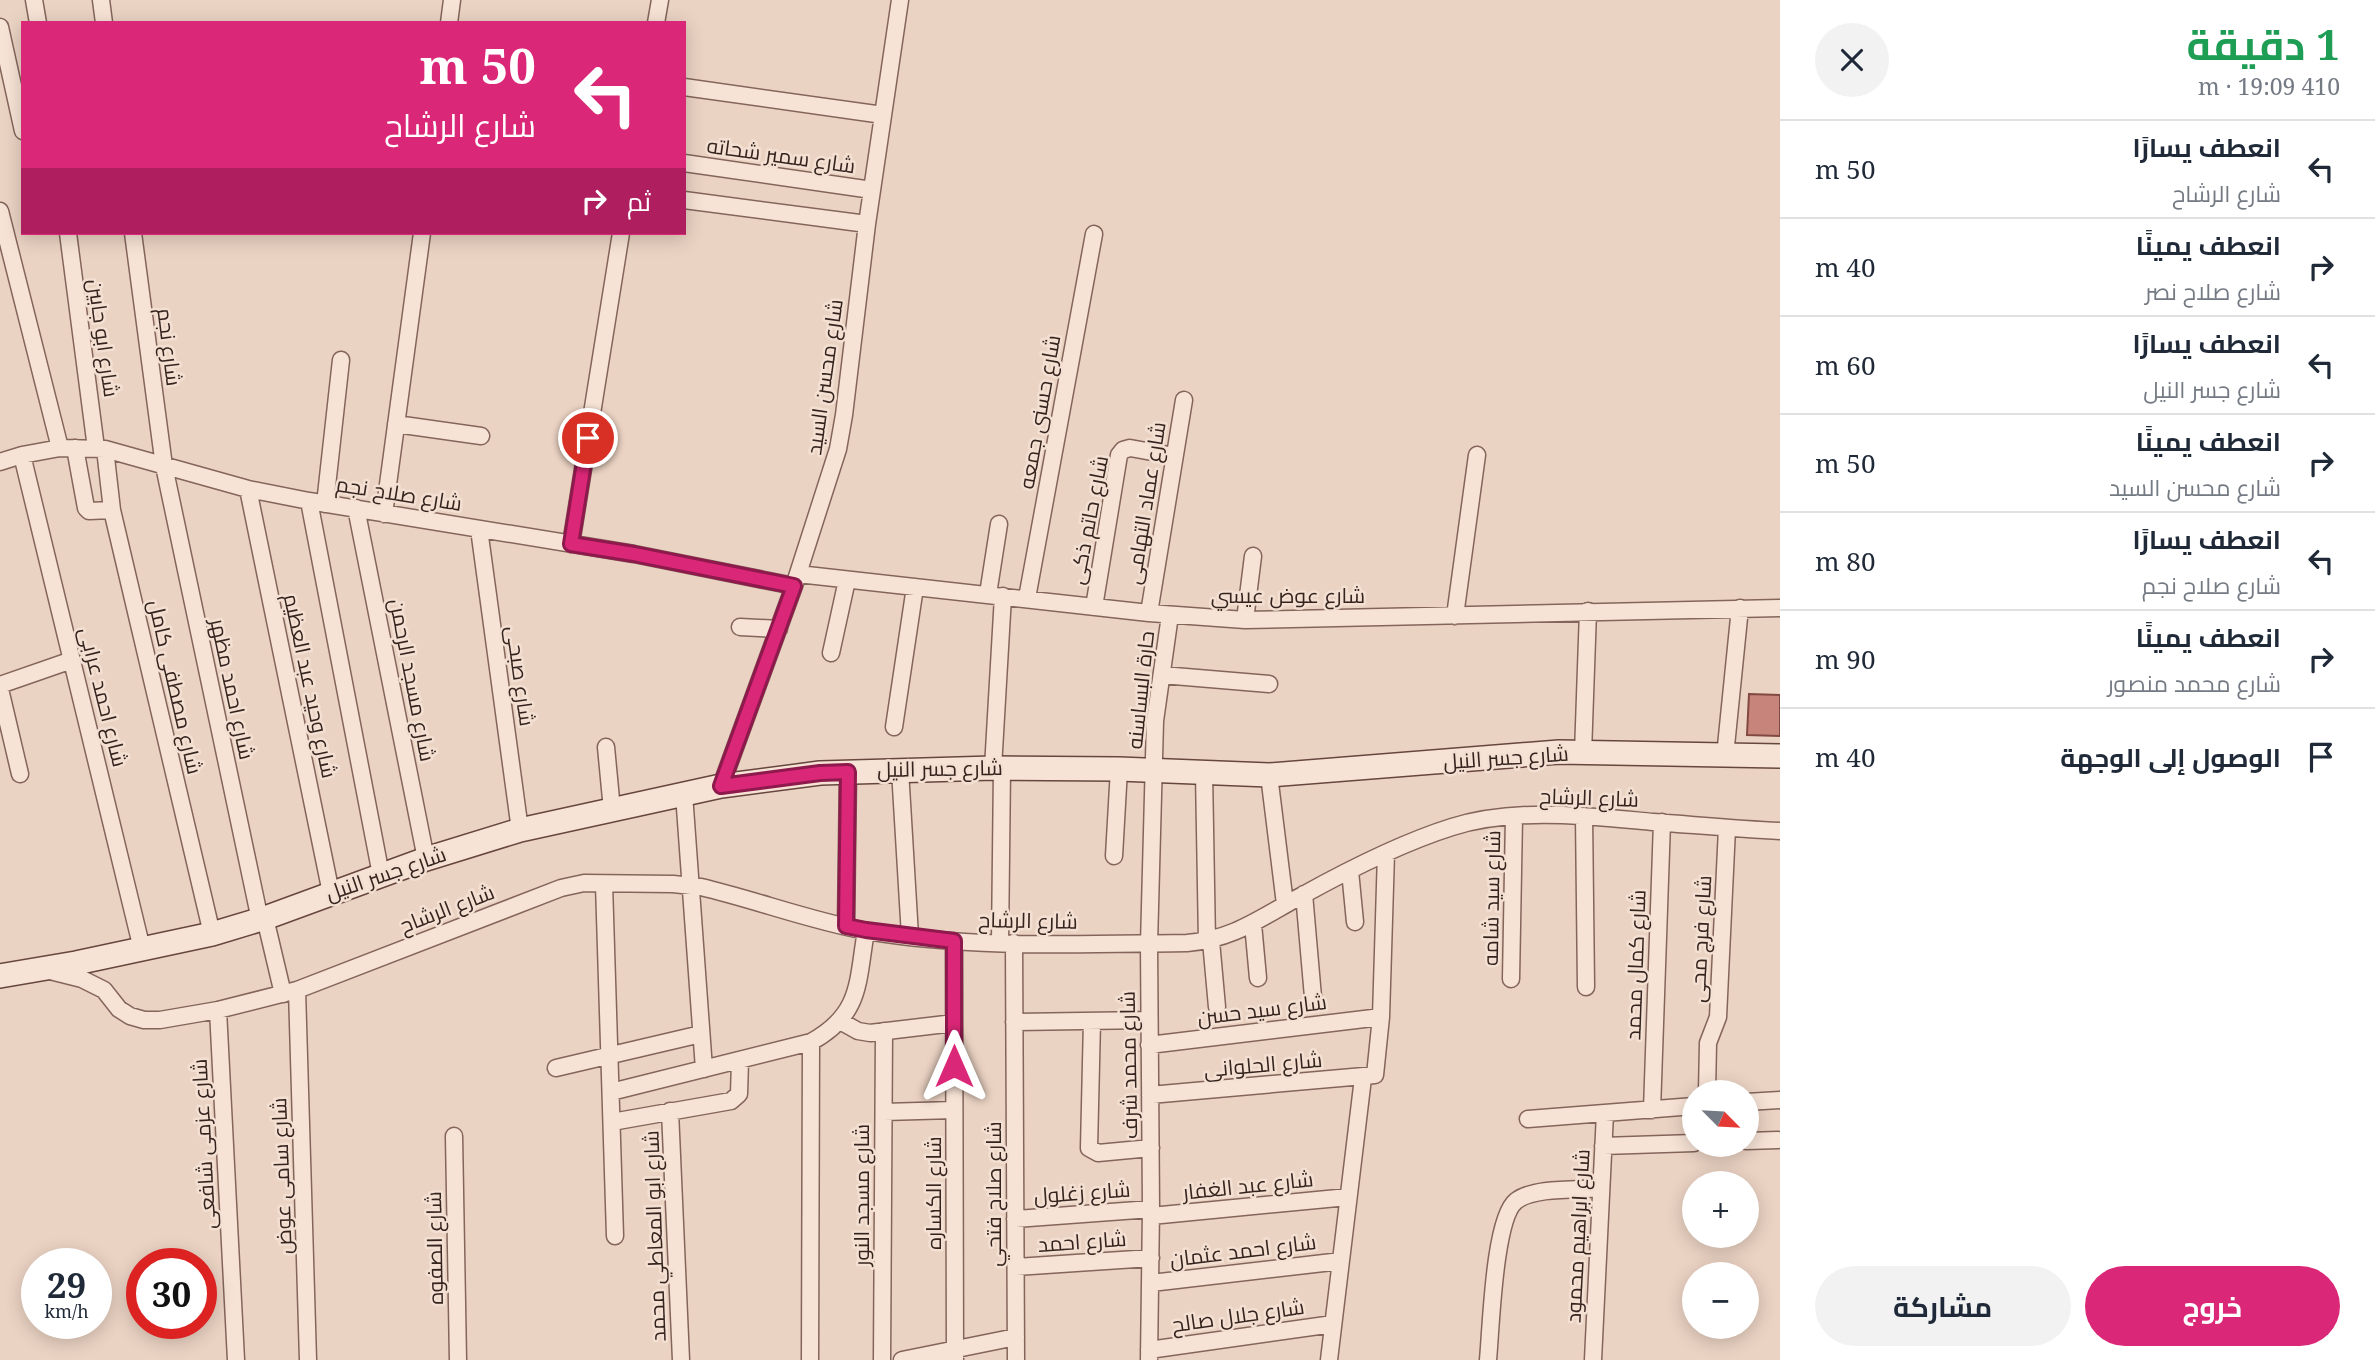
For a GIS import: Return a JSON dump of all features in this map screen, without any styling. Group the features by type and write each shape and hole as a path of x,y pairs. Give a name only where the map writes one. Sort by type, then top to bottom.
{"street":[{"path":"34,0 38,21"},
{"path":"101,0 104,21"},
{"path":"449,21 452,0"},
{"path":"656,21 660,0"},
{"name":"شارع محسن السيد","path":"721,786 779,629 838,449 900,0"},
{"path":"0,27 21,122"},
{"path":"686,87 883,115"},
{"name":"شارع سمير شحاته","path":"686,163 872,190"},
{"path":"686,200 867,224"},
{"path":"0,211 86,509 112,510"},
{"name":"شارع حسنى جمعه","path":"1027,598 1094,234"},
{"name":"شارع ابو جابين","path":"68,235 100,448"},
{"name":"شارع نجم","path":"133,235 164,466"},
{"path":"384,514 422,235"},
{"path":"571,544 621,235"},
{"path":"325,504 341,360"},
{"name":"شارع عماد التهامى","path":"1149,613 1184,400"},
{"path":"396,424 481,436"},
{"name":"شارع صلاح نجم","path":"0,462 22,455 68,448 100,448 248,489 309,501 796,580"},
{"name":"شارع مصطفى كامل","path":"100,448 112,510 212,934"},
{"name":"شارع حاتم ذكى","path":"1094,607 1121,452 1130,448 1174,456"},
{"name":"شارع احمد عرابى","path":"22,455 142,949"},
{"path":"1455,617 1477,455"},
{"name":"شارع احمد مظهر","path":"164,466 262,919 290,992"},
{"name":"شارع وحيد عبد العظيم","path":"248,489 331,893"},
{"path":"309,501 381,875"},
{"name":"شارع مسجد الرحمن","path":"356,508 426,859"},
{"name":"شارع صلاح فتحي","path":"999,524 996,595 998,768 1014,1022 1016,1360"},
{"name":"شارع صبحى","path":"479,529 520,830"},
{"path":"1245,620 1253,556"},
{"name":"شارع عوض عيسي","path":"796,580 847,580 1149,613 1245,620 1780,608"},
{"path":"831,653 847,580"},
{"path":"894,727 915,587"},
{"path":"1725,756 1740,608"},
{"path":"1583,753 1588,611"},
{"name":"حارة البساسنه","path":"1154,770 1155,721 1170,615"},
{"path":"740,627 779,629"},
{"path":"20,774 0,687 72,660"},
{"path":"1161,675 1269,684"},
{"path":"606,747 612,810"},
{"name":"شارع جسر النيل","path":"0,976 212,934 262,919 426,859 520,830 721,786 820,773 998,768 1119,769 1269,775 1547,753 1780,755"},
{"path":"1114,856 1119,769"},
{"path":"900,770 909,936"},
{"name":"شارع محمد شرف","path":"1149,1355 1149,944 1154,770"},
{"path":"846,926 848,772"},
{"path":"1203,773 1209,941 1217,1007"},
{"path":"1269,775 1285,904"},
{"path":"684,794 704,1069"},
{"path":"1584,816 1586,987"},
{"name":"شارع الرشاح","path":"41,969 82,979 104,990 119,1009 130,1016 144,1020 160,1020 218,1010 290,992 561,888 584,883 692,886 750,898 846,926 954,941 1149,944 1209,941 1253,924 1285,904 1386,853 1451,827 1495,818 1584,816 1780,831"},
{"name":"شارع سيد شامه","path":"1511,979 1514,817"},
{"name":"شارع كمال محمد","path":"1652,1110 1662,822"},
{"name":"شارع فرج محى","path":"1707,1080 1708,1043 1718,1017 1727,828"},
{"path":"1329,1360 1349,1197 1381,1017 1386,853"},
{"path":"1350,871 1355,922"},
{"path":"604,884 615,1236"},
{"path":"1304,894 1313,998"},
{"path":"1253,924 1258,978"},
{"path":"611,1092 811,1042 824,1035 840,1021 855,999 866,930"},
{"name":"شارع الكساره","path":"954,941 955,1354"},
{"name":"شارع سامى عوض","path":"290,992 308,1360"},
{"name":"شارع عزمى شافعى","path":"218,1010 236,1360"},
{"name":"شارع سيد حسن","path":"1149,1045 1381,1017"},
{"path":"1014,1022 1149,1020"},
{"path":"840,1021 864,1032 954,1023"},
{"path":"1092,1021 1089,1148 1098,1153 1151,1149"},
{"name":"شارع مسجد النور","path":"882,1360 884,1031"},
{"path":"556,1068 701,1034"},
{"path":"810,1360 811,1042"},
{"path":"612,1122 734,1099 739,1094 740,1060"},
{"name":"شارع الحلوانى","path":"1150,1095 1370,1074"},
{"path":"1759,1101 1780,1100"},
{"path":"1528,1119 1682,1108"},
{"path":"884,1112 954,1110"},
{"name":"شارع ابو المعاطي محمد","path":"670,1111 681,1360"},
{"name":"شارع ابراهيم محمود","path":"1593,1360 1605,1113"},
{"name":"شارع الصفوه","path":"454,1136 458,1360"},
{"path":"1759,1141 1778,1140"},
{"path":"1603,1146 1682,1143"},
{"path":"1488,1360 1501,1232 1511,1206 1521,1198 1538,1193 1601,1188"},
{"name":"شارع عبد الغفار","path":"1151,1213 1349,1197"},
{"name":"شارع زغلول","path":"1015,1219 1151,1213"},
{"name":"شارع احمد","path":"1016,1268 1151,1258"},
{"name":"شارع احمد عثمان","path":"1151,1283 1341,1261"},
{"name":"شارع جلال صالح","path":"1149,1355 1333,1324"},
{"path":"902,1360 955,1354 1016,1337"}],"building":[{"path":"1749,694 1780,695 1780,736 1747,735"}],"route":[{"path":"588,438 571,544 794,586 721,786 848,772 846,926 954,941 954,1066"}]}
